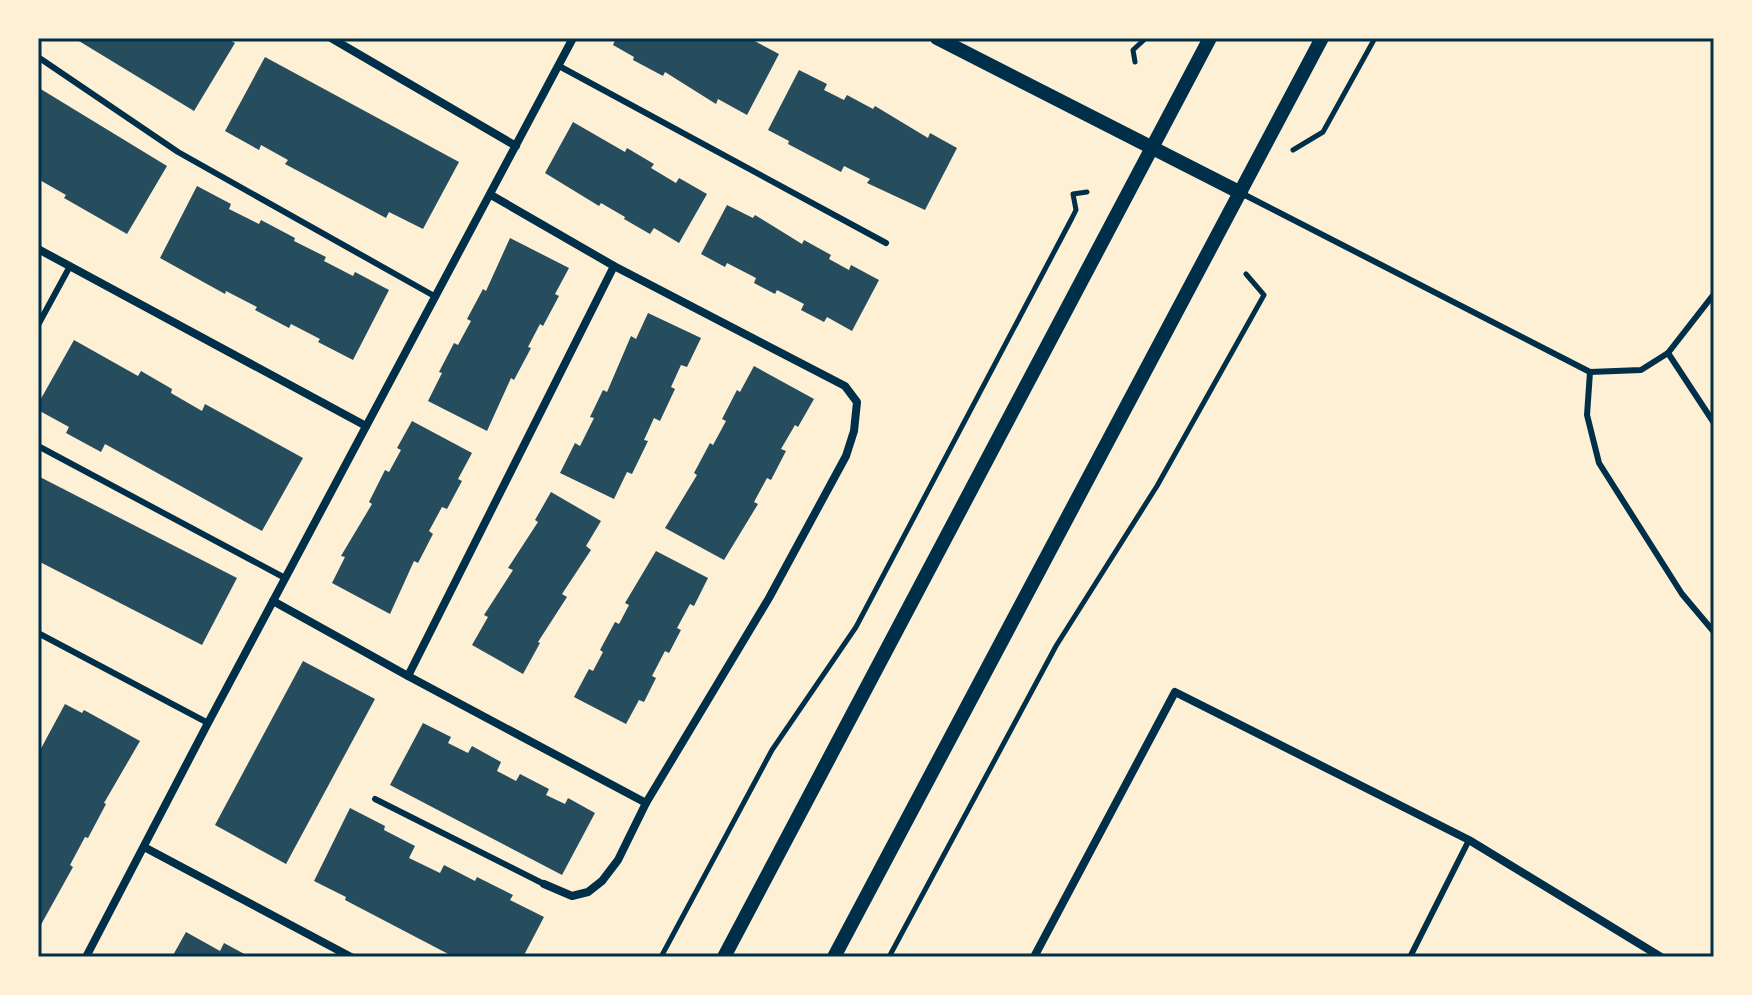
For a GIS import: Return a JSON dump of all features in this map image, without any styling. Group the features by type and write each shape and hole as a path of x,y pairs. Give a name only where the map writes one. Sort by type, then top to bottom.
{"street":[{"path":"331,38 516,146"},
{"path":"86,957 573,38"},
{"path":"937,38 1241,193"},
{"path":"724,957 1210,38"},
{"path":"834,957 1322,38"},
{"path":"491,195 614,266 845,386 857,402 854,431 846,456 769,598 646,803 618,860 602,881 588,892 572,896 544,884"},
{"path":"38,249 366,426"},
{"path":"408,676 614,266"},
{"path":"273,601 646,803"},
{"path":"1034,957 1175,692 1469,840 1661,957"},
{"path":"144,847 351,957"}],"lane":[{"path":"38,57 178,152 436,297"},
{"path":"559,66 886,243"},
{"path":"1241,193 1590,372 1641,370 1668,353 1714,294"},
{"path":"38,325 69,268"},
{"path":"1668,353 1714,423"},
{"path":"1590,372 1587,415 1599,463 1682,594 1714,632"},
{"path":"38,446 285,578"},
{"path":"38,633 208,723"},
{"path":"375,799 544,884"},
{"path":"1410,957 1469,840"}],"path":[{"path":"1135,62 1133,50 1146,38"},
{"path":"1293,150 1323,132 1375,38"},
{"path":"661,957 766,761 863,613 1072,218 1076,210 1073,194 1087,192"},
{"path":"889,957 1056,646 1157,486 1264,295 1246,274"}],"building":[{"path":"74,38 226,38 235,43 194,111"},
{"path":"616,38 741,38 746,41 749,38 779,54 747,115 718,99 716,104 665,72 663,76 633,60 634,57 613,45"},
{"path":"265,57 459,162 423,229 389,212 386,218 285,164 288,160 261,145 259,150 225,131"},
{"path":"799,70 827,84 824,90 844,100 847,95 873,109 875,106 928,138 930,133 957,148 925,210 867,183 870,179 844,166 841,172 768,130"},
{"path":"39,88 167,166 127,234 64,198 66,195 38,179"},
{"path":"573,122 625,152 627,148 654,164 651,168 676,183 679,178 707,194 679,243 654,228 650,234 545,173"},
{"path":"197,186 231,204 229,209 259,224 261,220 295,238 294,241 326,257 324,261 353,276 355,272 389,290 353,360 318,342 320,339 291,324 289,328 255,310 257,307 226,291 225,294 160,258"},
{"path":"727,205 753,218 755,215 802,244 804,240 831,255 829,259 849,270 851,265 879,280 852,331 827,317 824,322 801,310 804,304 777,290 775,294 754,283 756,278 701,254"},
{"path":"510,238 569,268 555,294 559,296 543,326 540,324 514,380 511,378 487,431 428,401 442,373 439,372 454,343 458,345 471,321 467,319 483,289 486,291"},
{"path":"648,313 701,338 687,367 681,365 671,387 675,389 660,421 654,418 644,440 648,441 632,474 627,472 614,499 560,473 575,443 580,446 603,390 607,392 631,336 636,339"},
{"path":"74,340 138,376 141,371 202,411 205,404 303,458 262,531 105,444 101,452 66,433 69,427 38,410 38,404"},
{"path":"754,366 814,399 781,449 786,451 771,480 767,478 754,502 758,504 724,560 665,528 697,475 694,473 710,443 713,445 726,421 722,419 737,390 740,392"},
{"path":"412,421 472,453 458,479 462,481 447,509 442,507 429,531 433,534 418,563 414,561 390,614 332,583 345,557 341,556 372,504 369,502 385,470 389,472 401,450 397,448"},
{"path":"38,476 237,578 202,645 38,561"},
{"path":"551,492 601,521 586,546 591,550 562,594 567,597 538,642 523,674 472,645 488,617 484,615 513,570 508,568 538,522 535,520"},
{"path":"656,551 708,578 694,606 690,604 677,628 681,630 669,653 665,651 652,676 656,678 644,702 639,700 626,724 574,697 589,669 593,671 603,652 600,650 615,622 619,624 629,605 625,603"},
{"path":"303,661 375,699 286,864 215,825"},
{"path":"65,704 82,713 84,710 140,741 104,803 88,838 85,837 70,865 73,867 38,930 38,754"},
{"path":"423,723 451,737 448,743 468,753 472,746 501,762 497,771 516,781 520,774 549,789 546,795 565,804 568,798 595,813 562,875 390,785"},
{"path":"350,808 415,846 409,858 440,873 444,865 475,881 477,877 513,895 510,900 544,917 523,957 454,957 314,881"},
{"path":"186,932 220,951 224,943 250,957 172,957"}]}
